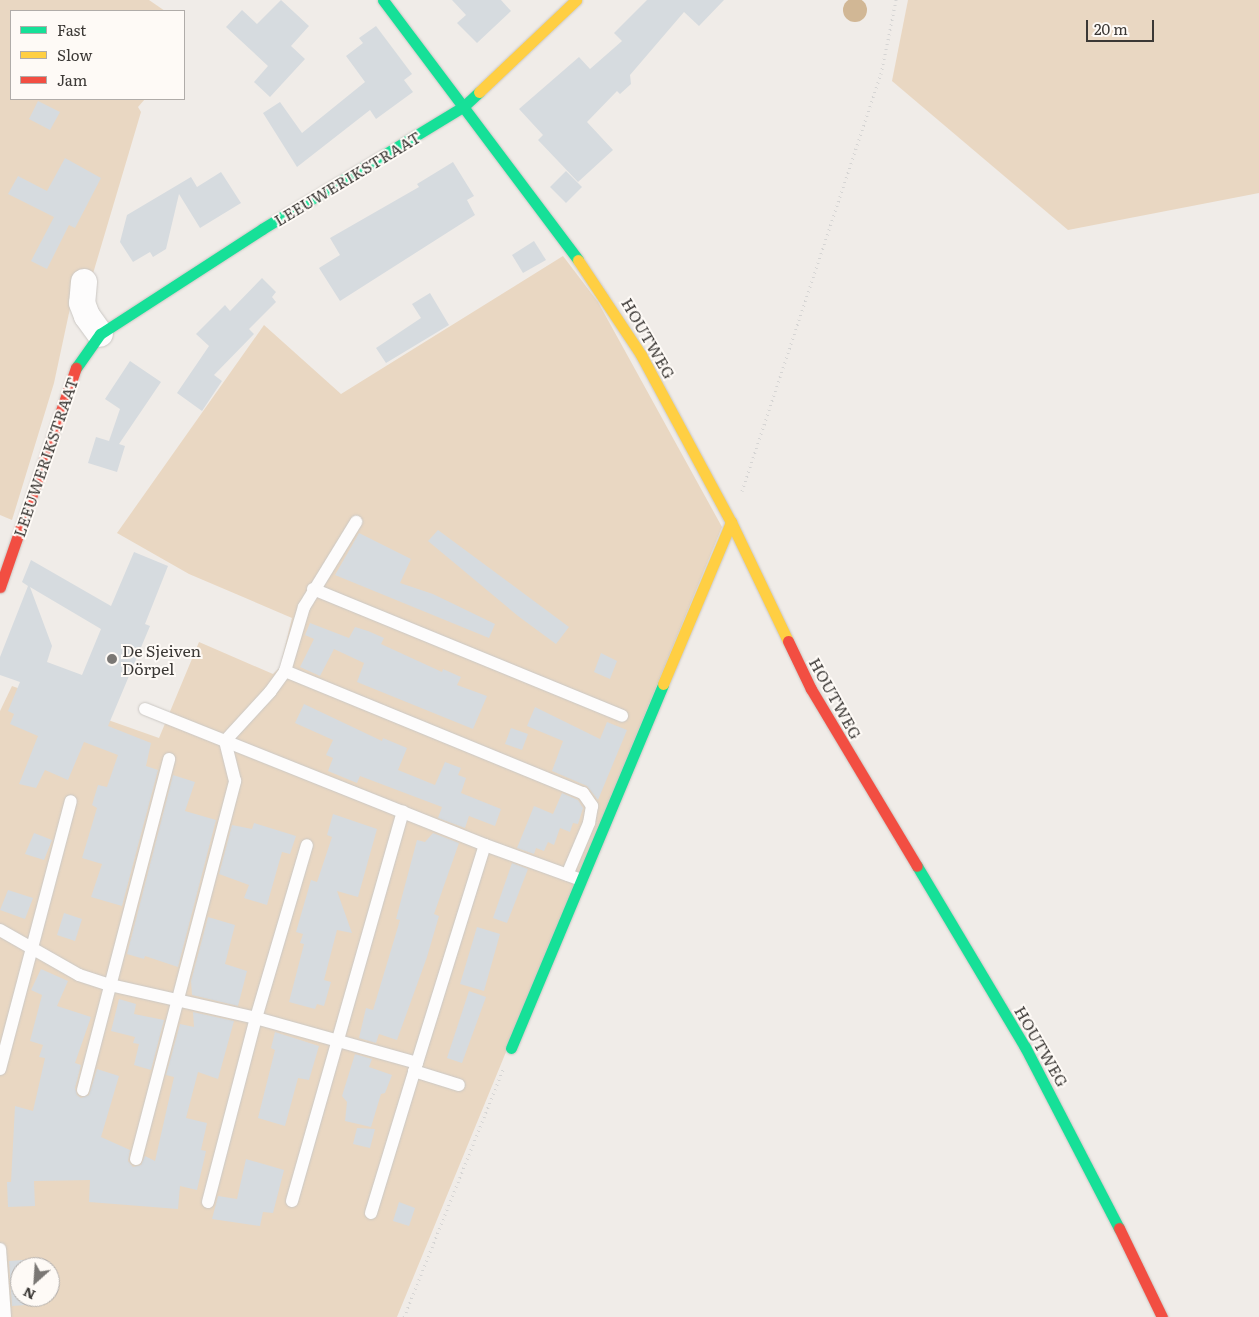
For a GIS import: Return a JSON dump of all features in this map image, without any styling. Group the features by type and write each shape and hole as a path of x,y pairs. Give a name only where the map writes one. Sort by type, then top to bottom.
{"street":[{"name":"HOUTWEG","path":"383,0 608,301 641,355 731,522 829,722 1051,1093 1162,1317"},
{"name":"LEEUWERIKSTRAAT","path":"0,587 70,380 84,353 100,334 262,229 463,107 576,0"},
{"path":"84,282 82,303 87,316 100,334"},
{"path":"511,1048 731,522"}],"lane":[{"path":"225,741 270,692 286,671 297,627 313,589 356,522"},
{"path":"313,589 622,716"},
{"path":"286,671 583,793 592,806 589,823 566,875"},
{"path":"145,708 485,845 581,880"},
{"path":"136,1159 235,781 225,741"},
{"path":"83,1090 169,760"},
{"path":"0,1069 71,801"},
{"path":"292,1201 403,812"},
{"path":"208,1202 256,1018 307,845"},
{"path":"371,1213 485,845"},
{"path":"0,930 79,974 110,985 256,1018 338,1039 416,1067 459,1085"},
{"path":"0,1249 5,1317"}],"path":[{"path":"731,522 880,74 896,0"},
{"path":"404,1317 511,1048"}],"shaded area":[{"path":"851,-1 859,-1 866,6 866,14 859,21 851,21 844,14 844,6"},
{"path":"0,0 149,0 164,10 10,10 10,100 144,100 138,107 141,112 89,287 75,285 54,383 12,520 0,515"},
{"path":"908,0 1259,0 1259,193 1068,230 892,81"},
{"path":"563,256 598,302 722,527 397,1317 0,1317 0,711 12,686 159,738 199,642 273,674 280,667 292,618 189,574 117,533 264,325 341,394"}],"building":[{"path":"281,0 309,26 291,46 305,59 270,97 254,82 268,66 226,27 242,10 257,24"},
{"path":"452,0 501,0 511,11 477,43 457,23 466,15"},
{"path":"647,0 724,0 699,26 684,12 630,75 631,84 620,94 617,91 587,122 613,150 578,182 538,140 543,135 519,109 579,57 590,69 622,41 614,33"},
{"path":"376,26 412,74 404,80 413,92 376,119 370,110 297,167 263,113 280,102 302,133 365,82 346,56 363,43 359,38"},
{"path":"38,101 60,112 50,130 29,119"},
{"path":"65,158 101,178 75,228 69,225 47,269 31,261 54,217 8,194 18,176 47,191"},
{"path":"453,162 474,196 467,200 475,215 340,301 319,268 340,255 330,238 419,187 417,184"},
{"path":"566,171 582,187 566,203 550,187"},
{"path":"221,172 241,203 200,228 179,194 166,249 153,257 150,252 133,262 120,242 127,215 191,177 197,187"},
{"path":"534,241 546,260 523,273 512,255"},
{"path":"262,278 276,292 272,297 276,302 249,329 254,334 214,375 222,381 202,411 177,393 209,346 196,334 225,305 230,311"},
{"path":"430,293 449,325 386,363 376,348 421,318 412,304"},
{"path":"130,361 161,382 119,444 125,446 117,472 88,463 96,437 109,441 120,409 105,399"},
{"path":"438,530 569,627 556,644 518,616 428,541"},
{"path":"359,533 411,559 400,583 433,594 495,624 489,638 335,575"},
{"path":"134,552 168,566 145,624 150,626 108,726 151,743 146,766 158,770 122,906 91,897 102,864 82,858 97,808 92,805 98,785 107,787 118,755 84,742 68,780 45,770 36,788 19,784 38,736 10,724 14,714 8,711 20,682 0,675 0,657 28,586 22,582 31,560 111,606","holes":["30,587 101,629 82,675 47,662 52,646"]},
{"path":"310,623 349,638 355,627 368,631 384,638 381,644 442,672 443,669 461,677 457,685 487,696 473,729 357,682 364,663 334,649 320,676 300,667 314,639 305,635"},
{"path":"601,653 617,661 610,679 594,672"},
{"path":"304,704 382,741 383,738 407,748 398,770 435,785 445,762 461,768 458,775 466,778 461,793 501,809 495,826 469,816 465,828 438,818 442,807 360,776 357,783 328,771 333,758 326,755 333,740 295,723"},
{"path":"535,707 600,739 607,722 627,730 598,800 587,786 552,771 563,741 527,726"},
{"path":"511,728 528,734 522,750 505,744"},
{"path":"173,775 195,782 185,811 216,820 178,967 145,956 144,959 127,954"},
{"path":"562,793 578,800 583,808 578,824 573,823 570,832 560,828 554,845 548,842 544,851 536,848 534,854 517,848 534,806 553,814"},
{"path":"333,814 377,829 358,897 337,891 352,933 337,930 324,980 331,982 324,1006 317,1004 315,1009 289,1002 304,944 300,943 303,934 296,932 311,880 317,882 332,837 327,835"},
{"path":"254,823 296,836 290,854 282,852 267,905 244,898 249,885 219,874 232,825 252,829"},
{"path":"34,833 52,840 44,860 25,854"},
{"path":"433,833 459,843 434,914 439,916 427,957 397,1040 379,1034 376,1043 359,1038 366,1008 373,1010 400,920 396,919 417,840 425,842"},
{"path":"512,863 528,869 507,923 493,918"},
{"path":"8,890 33,898 25,919 0,910"},
{"path":"64,913 82,919 75,941 57,935"},
{"path":"208,917 235,925 225,964 247,971 238,1006 192,995 191,981"},
{"path":"477,927 500,934 484,991 460,984"},
{"path":"41,969 68,981 57,1006 91,1017 75,1063 81,1065 75,1088 77,1095 81,1098 89,1095 97,1069 119,1076 101,1137 130,1150 128,1161 133,1167 141,1165 145,1156 155,1161 174,1077 166,1075 180,1024 194,1027 193,1012 234,1021 218,1079 198,1072 186,1118 207,1123 201,1150 206,1151 197,1190 180,1186 178,1209 89,1202 90,1180 34,1181 35,1206 8,1207 7,1182 11,1182 15,1106 33,1111 45,1058 39,1057 43,1045 30,1041 42,995 31,990"},
{"path":"469,991 486,997 462,1063 447,1058"},
{"path":"119,999 136,1004 134,1014 164,1020 151,1070 134,1065 139,1044 133,1043 135,1037 111,1031"},
{"path":"275,1032 319,1046 309,1080 298,1078 285,1126 258,1118 275,1050 271,1048"},
{"path":"355,1054 372,1059 369,1067 392,1075 385,1093 381,1094 371,1127 345,1121 347,1102 342,1096"},
{"path":"357,1128 375,1129 370,1148 353,1144"},
{"path":"246,1159 284,1170 273,1213 263,1212 260,1226 212,1219 218,1196 237,1199"},
{"path":"399,1202 415,1208 409,1226 393,1221"}],"traffic: fast":[{"path":"383,0 578,260"},
{"path":"76,368 100,334 262,229 463,107 479,92"},
{"path":"511,1048 663,684"},
{"path":"917,866 1025,1047 1119,1228"}],"traffic: slow":[{"path":"479,92 576,0"},
{"path":"578,260 641,355 731,522 788,641"},
{"path":"663,684 731,522"}],"traffic: jam":[{"path":"0,587 76,368"},
{"path":"788,641 811,689 917,866"},
{"path":"1119,1228 1162,1317"}],"place":[{"name":"De Sjeiven Dörpel","path":"112,659"}]}
